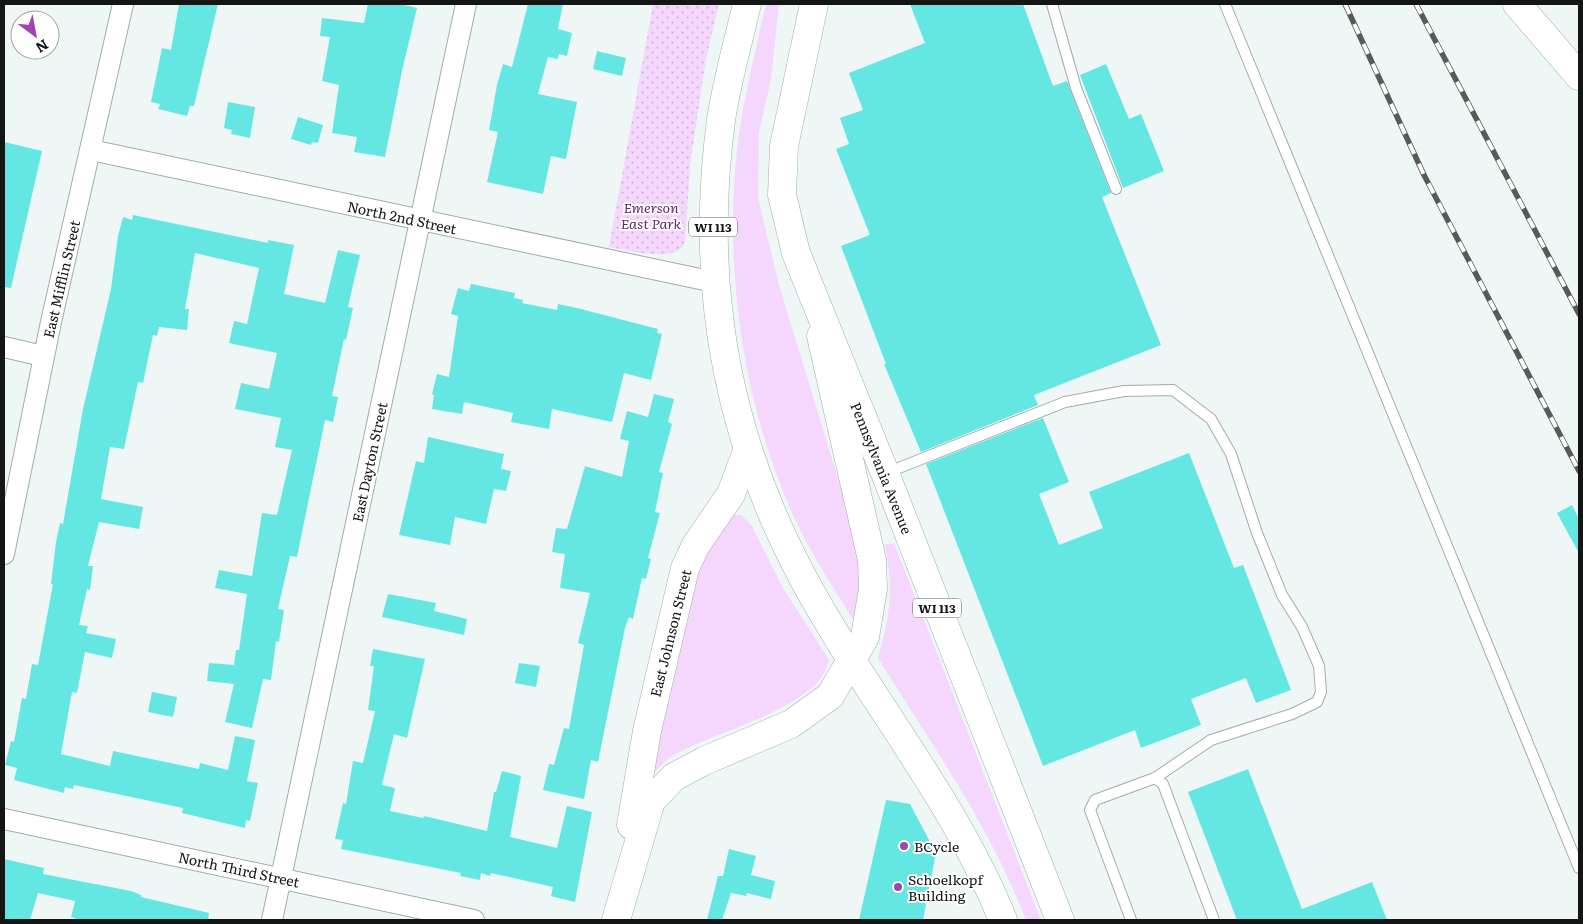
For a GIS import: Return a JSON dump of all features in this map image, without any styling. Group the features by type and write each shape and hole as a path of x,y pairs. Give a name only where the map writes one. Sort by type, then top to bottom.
{"main road":[{"name":"WI 113","path":"747,4 722,118 713,206 714,282 726,369 747,451 779,532 818,604 960,828 987,880 1004,920"},
{"name":"Pennsylvania Avenue","path":"814,4 784,146 782,195 796,253 812,297 885,473 1060,920"},
{"path":"1517,4 1579,76"},
{"name":"East Johnson Street","path":"616,920 651,801 674,776 704,760 791,724 830,696 865,637 873,589 872,560 812,297"},
{"name":"East Johnson Street","path":"616,920 647,730 685,568 731,494 747,451"}],"street":[{"name":"East Mifflin Street","path":"4,554 44,356 123,4"},
{"name":"East Dayton Street","path":"272,920 466,4"},
{"name":"North 2nd Street","path":"91,150 714,282"},
{"path":"4,347 44,356"},
{"name":"North Third Street","path":"4,819 474,920"}],"lane":[{"path":"1052,4 1076,88 1116,189"},
{"path":"1225,4 1579,868"},
{"path":"885,473 1065,402 1124,391 1173,390 1211,419 1232,454 1257,534 1282,595 1302,627 1319,666 1321,692 1317,702 1292,714 1210,740 1155,778 1095,800 1090,810 1130,920"},
{"path":"1155,778 1163,784 1214,920"}],"green space":[{"name":"Emerson East Park","path":"653,4 719,4 706,59 690,165 685,243 671,253 661,254 638,253 609,247"},
{"path":"766,4 779,4 771,79 759,133 758,198 779,285 853,528 861,581 857,616 852,618 807,543 777,476 763,434 743,347 737,304 734,260 733,215 735,171 743,108"},
{"path":"734,515 741,515 752,526 783,588 829,660 822,677 807,692 762,717 691,746 674,755 647,781 660,718 701,564 711,540"},
{"path":"894,543 1041,920 1026,920 995,851 977,818 939,753 878,658 888,615 890,590 885,545"}],"building":[{"path":"179,4 218,4 194,106 190,106 187,116 158,109 160,104 151,102 162,48 171,50"},
{"path":"368,4 400,4 417,8 385,157 354,152 357,137 332,133 339,85 322,81 330,37 320,36 322,18 364,23"},
{"path":"528,4 563,4 558,29 572,33 567,56 559,54 558,59 548,57 538,94 577,102 566,159 551,156 543,194 487,182 498,132 489,130 497,85 503,64 512,67"},
{"path":"910,4 1023,4 1053,86 1067,81 1111,193 1102,197 1161,345 1034,395 1038,405 921,452 884,364 886,364 841,246 870,235 836,149 849,144 840,118 863,110 849,73 925,43"},
{"path":"597,51 626,58 622,76 593,69"},
{"path":"1106,64 1129,119 1141,114 1164,171 1123,188 1080,75"},
{"path":"228,102 255,107 250,138 231,134 232,130 224,128"},
{"path":"298,117 323,125 318,143 312,142 311,145 291,139"},
{"path":"4,142 42,151 11,288 4,287"},
{"path":"133,215 268,243 268,240 294,245 284,294 325,303 338,250 360,255 348,307 353,308 346,340 344,339 332,396 338,397 333,422 325,420 297,557 290,556 278,609 284,610 279,642 276,641 271,680 263,679 252,728 225,722 234,684 207,681 209,663 234,665 236,650 239,650 247,594 215,588 219,570 252,576 262,513 277,515 292,450 275,447 281,418 235,409 241,383 269,389 277,353 229,343 234,321 247,324 259,268 195,253 185,309 189,309 187,330 159,327 157,336 153,335 143,383 138,382 124,449 110,447 101,499 143,507 139,529 99,522 88,566 93,566 90,590 87,589 79,625 88,626 86,633 116,639 112,658 85,652 77,693 72,692 61,754 110,766 113,751 199,769 200,763 228,770 235,736 255,740 247,781 258,783 250,821 246,820 245,828 182,813 183,808 74,785 73,789 65,787 64,793 14,780 17,768 5,765 11,741 14,742 22,698 26,699 32,664 38,665 53,584 51,584 56,542 60,523 63,524 83,409 111,289 118,236 123,217 132,220"},
{"path":"471,284 515,293 514,298 523,300 522,303 557,310 558,304 658,329 657,333 662,334 651,380 624,373 612,422 552,409 549,429 511,422 513,413 464,402 462,414 432,409 434,395 432,394 437,374 449,377 458,316 451,314 458,288 469,291"},
{"path":"654,394 674,399 668,422 672,424 659,472 663,473 655,512 660,513 648,558 651,559 646,579 642,578 633,619 629,617 625,628 598,762 591,760 584,799 543,790 549,764 554,765 564,728 569,729 584,645 578,643 590,593 560,588 565,554 552,552 556,528 567,529 585,466 622,477 629,441 620,439 627,411 648,417"},
{"path":"1043,418 1069,482 1039,494 1059,545 1103,528 1089,492 1189,453 1234,568 1243,565 1291,690 1256,703 1246,678 1191,699 1201,725 1141,748 1135,730 1043,766 926,464"},
{"path":"428,437 504,454 501,469 511,471 506,491 494,489 486,524 455,517 450,545 399,535 416,461 424,463"},
{"path":"1572,505 1579,519 1579,553 1557,513"},
{"path":"388,594 436,603 434,611 467,619 464,635 382,617"},
{"path":"373,649 425,659 407,738 394,734 382,785 395,788 390,811 423,818 424,816 487,831 494,792 496,792 502,771 521,776 510,837 557,848 567,806 592,812 575,902 551,896 553,887 491,873 490,876 481,873 480,880 460,876 461,873 341,849 343,840 335,839 343,803 346,804 353,761 363,763 375,711 368,710 374,666 370,666"},
{"path":"519,663 540,666 536,687 515,683"},
{"path":"152,692 177,697 173,717 148,712"},
{"path":"1248,769 1302,909 1372,882 1387,920 1237,920 1188,792"},
{"name":"Schoelkopf Building","path":"886,800 910,804 936,853 923,920 859,920"},
{"path":"729,849 756,856 751,875 775,881 771,899 747,893 746,896 731,893 722,920 707,920 718,876 723,876"},
{"path":"4,859 44,868 43,874 131,891 141,895 141,897 209,913 208,920 74,920 75,918 71,917 75,901 38,893 30,920 4,920"}],"railway":[{"path":"1345,4 1424,175 1579,471"},
{"path":"1416,4 1579,314"}],"place":[{"name":"BCycle","path":"904,846"},
{"name":"Schoelkopf Building","path":"898,887"}]}
